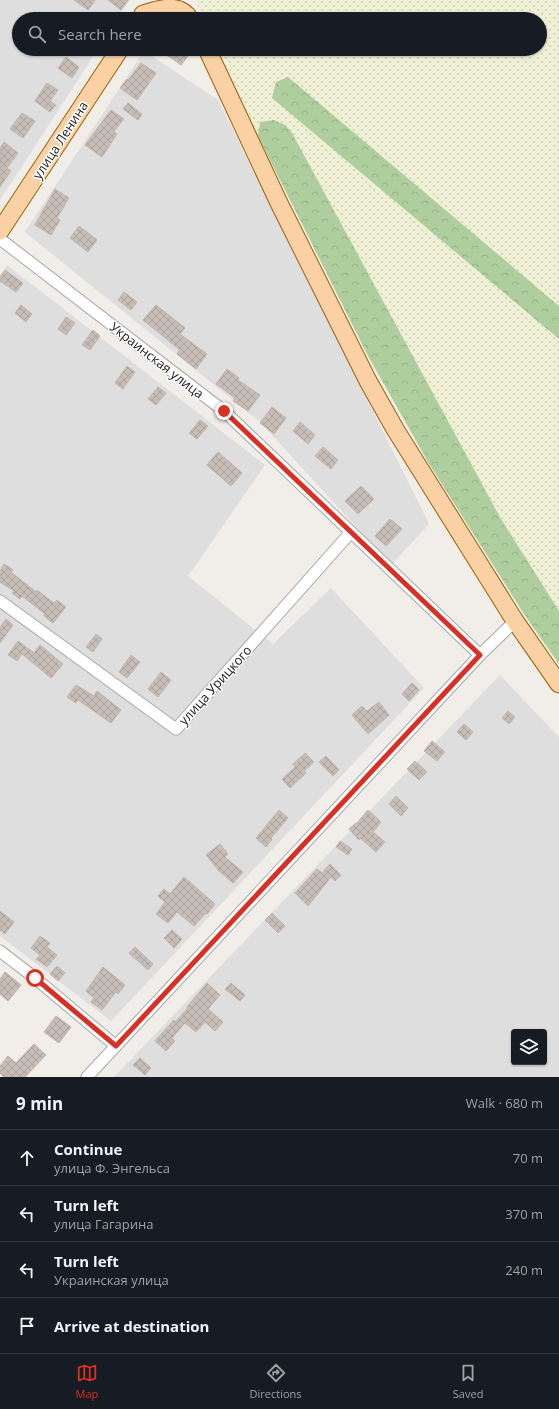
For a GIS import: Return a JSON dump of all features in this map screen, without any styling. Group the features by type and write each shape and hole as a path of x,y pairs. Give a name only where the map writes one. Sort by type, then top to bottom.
{"main road":[{"path":"145,11 160,0"},
{"path":"184,0 189,12"},
{"path":"145,11 159,8 170,8 182,12"},
{"name":"улица Ленина","path":"0,231 115,56"},
{"path":"210,56 279,203 368,381 394,429 516,621 559,684"}],"street":[{"name":"Украинская улица","path":"0,239 224,411 480,655"},
{"name":"улица Урицкого","path":"0,601 176,728 351,532"},
{"path":"87,1077 480,655 516,621"},
{"path":"0,951 35,978 116,1046"}],"shaded area":[{"path":"0,0 130,0 122,12 12,12 12,56 93,56 0,200"},
{"path":"141,56 152,56 218,100 429,524 391,565 260,422 25,232"},
{"path":"7,265 265,465 188,576 273,644 331,588 424,688 111,1021 0,936 0,276"},
{"path":"500,675 559,737 559,1077 114,1077"}],"green space":[{"path":"195,0 559,0 559,611 501,519 261,122 258,136 221,56 547,56 547,12 201,12"},
{"path":"288,77 559,306 559,339 272,98 276,82"},
{"path":"274,120 285,125 292,133 501,519 559,611 559,664 524,614 428,462 368,356 258,136 260,122"}],"building":[{"path":"74,0 95,0 88,10"},
{"path":"108,0 128,0 121,10"},
{"path":"168,56 188,56 181,65"},
{"path":"66,57 79,67 72,78 58,68"},
{"path":"141,63 156,73 137,100 120,88"},
{"path":"47,83 58,90 50,101 56,105 50,112 35,101"},
{"path":"128,103 142,114 138,120 123,109"},
{"path":"111,110 124,119 114,131 117,134 102,157 85,145"},
{"path":"22,113 35,121 23,138 10,129"},
{"path":"4,142 18,153 7,168 11,171 0,187 0,148"},
{"path":"55,189 69,198 57,218 60,220 51,235 35,225"},
{"path":"79,226 97,240 88,252 70,238"},
{"path":"5,270 23,283 16,292 0,281 0,277"},
{"path":"124,292 137,302 131,310 118,300"},
{"path":"21,305 32,314 26,322 15,313"},
{"path":"156,305 185,328 180,334 207,354 196,369 177,354 180,350 143,320"},
{"path":"66,317 75,323 66,335 58,329"},
{"path":"93,330 100,336 90,350 82,345"},
{"path":"127,366 135,372 123,389 115,383"},
{"path":"227,369 239,378 238,380 260,395 248,411 233,401 235,398 216,384"},
{"path":"158,387 166,393 156,405 148,399"},
{"path":"272,407 286,418 274,434 260,423"},
{"path":"200,420 208,426 197,439 189,433"},
{"path":"300,422 315,435 308,444 293,431"},
{"path":"323,447 338,460 331,469 315,456"},
{"path":"218,452 242,473 231,486 207,465"},
{"path":"361,486 374,499 358,514 345,501"},
{"path":"390,519 402,529 386,546 375,536"},
{"path":"4,564 13,570 11,572 36,592 37,590 54,603 57,600 66,607 53,623 44,616 45,614 22,596 20,599 12,593 14,591 0,582 0,571"},
{"path":"6,619 13,625 0,643 0,627"},
{"path":"96,634 102,639 93,652 86,647"},
{"path":"18,641 34,653 40,645 63,664 51,678 22,654 17,661 8,655"},
{"path":"131,655 140,662 127,678 119,672"},
{"path":"161,672 171,680 158,697 148,689"},
{"path":"412,683 419,690 409,701 402,694"},
{"path":"76,685 94,696 97,691 121,710 111,723 78,700 76,703 67,697"},
{"path":"379,702 389,715 368,734 352,715 362,706 367,711"},
{"path":"508,711 515,717 509,724 502,718"},
{"path":"464,724 473,732 466,740 457,732"},
{"path":"432,741 445,752 437,761 424,751"},
{"path":"305,753 314,762 304,771 306,773 290,788 282,779 295,767 293,764"},
{"path":"326,756 339,770 333,776 319,762"},
{"path":"415,761 427,772 419,780 407,769"},
{"path":"396,796 408,808 401,816 389,804"},
{"path":"279,810 288,818 271,838 272,839 266,847 256,838"},
{"path":"368,810 381,822 373,832 385,842 376,852 360,838 359,840 349,829 356,824"},
{"path":"340,841 352,849 348,855 336,847"},
{"path":"220,844 228,854 225,857 243,872 233,883 219,871 206,855"},
{"path":"330,864 341,875 335,881 331,877 308,906 295,893 317,869 322,873"},
{"path":"184,877 215,904 194,926 177,912 168,923 156,914 165,902 158,896 164,889 170,894"},
{"path":"0,911 14,922 5,934 0,930"},
{"path":"272,913 285,926 278,933 265,920"},
{"path":"172,930 182,939 174,948 164,938"},
{"path":"40,936 50,943 47,947 57,955 47,967 36,959 40,955 31,948"},
{"path":"135,947 153,964 148,970 129,953"},
{"path":"57,966 65,973 58,981 50,974"},
{"path":"103,967 125,985 118,994 116,992 102,1010 91,1002 94,998 86,991"},
{"path":"5,972 21,985 8,1001 0,994 0,979"},
{"path":"207,983 220,995 208,1009 223,1022 215,1031 205,1022 196,1032 185,1023 172,1038 175,1041 166,1051 155,1041 174,1020 175,1022 188,1008 187,1007"},
{"path":"231,983 245,995 240,1001 225,989"},
{"path":"56,1016 71,1027 59,1043 44,1032"},
{"path":"34,1044 46,1055 25,1077 4,1077 0,1073 0,1066 8,1056 16,1063"},
{"path":"140,1058 151,1068 145,1075 133,1065"}],"route":[{"path":"35,978 116,1046 480,655 224,411"}]}
